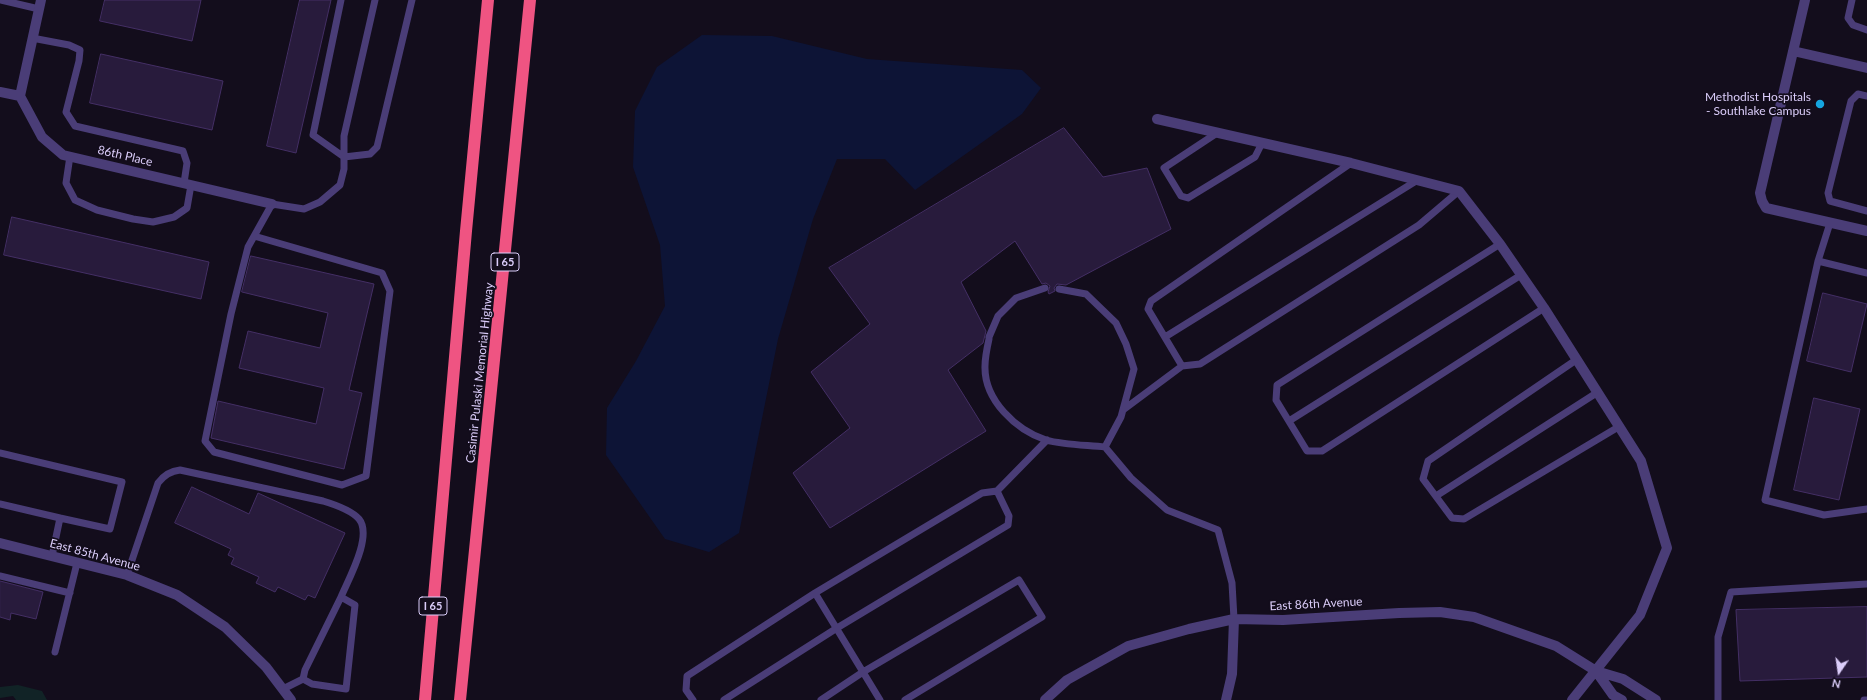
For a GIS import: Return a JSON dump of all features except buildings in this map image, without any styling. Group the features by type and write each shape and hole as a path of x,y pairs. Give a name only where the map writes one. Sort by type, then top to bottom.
{"highway":[{"name":"Casimir Pulaski Memorial Highway","path":"425,700 466,223 488,0"},
{"name":"Casimir Pulaski Memorial Highway","path":"460,700 530,0"}],"street":[{"path":"1805,0 1760,193 1762,201 1766,208 1867,232"},
{"path":"0,92 20,96 40,4"},
{"path":"1793,51 1867,68"},
{"name":"86th Place","path":"20,96 42,137 63,155 272,204"},
{"path":"1157,119 1352,163 1416,181 1459,191 1500,244 1544,308 1641,461 1667,548 1640,615 1572,700"},
{"name":"East 85th Avenue","path":"0,543 127,575 177,595 225,627 266,667 287,695"},
{"name":"East 86th Avenue","path":"1045,700 1067,680 1128,646 1154,637 1234,619 1283,620 1440,612 1474,617 1556,646 1596,671 1623,679 1656,700"},
{"path":"1226,700 1232,674 1234,619"},
{"name":"East 86th Avenue","path":"1596,671 1613,695 1622,700"}],"lane":[{"path":"1,0 40,4"},
{"path":"341,0 313,135 344,157 370,154 377,147 412,0"},
{"path":"254,236 382,273 390,291 366,476 342,485 214,452 205,441 231,314 248,247 254,236 272,204 304,209 320,202 340,185 344,170 344,136 375,0"},
{"path":"1852,0 1848,18 1853,25 1867,30"},
{"path":"32,38 69,45 80,50 79,61 66,112 75,126 183,151 187,163 187,208 174,217 153,222 133,219 97,210 76,200 66,183 70,156"},
{"path":"1867,96 1858,94 1851,101 1828,193 1830,201 1867,211"},
{"path":"1217,133 1164,168 1181,196 1188,198 1255,157 1262,143"},
{"path":"1182,366 1148,309 1151,301 1352,163"},
{"path":"1165,337 1416,181"},
{"path":"1123,410 1182,366 1200,364 1419,225 1459,191"},
{"path":"1830,223 1818,261 1765,500 1824,515 1867,509"},
{"path":"1500,244 1277,385 1276,400 1307,452 1322,451 1544,308"},
{"path":"1818,261 1867,273"},
{"path":"1289,421 1521,275"},
{"path":"1045,288 1016,298 998,316 989,338 985,367 990,392 1004,414 1024,429 1047,440 1104,447 1131,478 1167,510 1218,530 1232,583 1234,619"},
{"path":"1059,289 1086,294 1116,323 1126,344 1134,369 1121,417 1104,447"},
{"path":"1576,360 1428,461 1423,479 1452,518 1464,519 1620,426"},
{"path":"1436,496 1598,392"},
{"path":"693,700 686,690 687,676 815,593 982,492 997,491 1047,440"},
{"path":"0,453 122,482 110,529 0,504"},
{"path":"127,575 158,483 163,476 173,471 180,470 323,501 334,504 358,518 362,528 362,543 341,597 303,679 287,695"},
{"path":"724,700 837,628 1008,525 1009,516 997,491"},
{"path":"52,556 60,518"},
{"path":"55,652 77,563"},
{"path":"0,576 70,593"},
{"path":"821,700 863,672 1019,580 1042,617 905,700"},
{"path":"1718,700 1718,637 1731,592 1867,584"},
{"path":"815,593 880,700"},
{"path":"303,679 312,684 346,689 355,605 341,597"}],"shaded area":[{"path":"18,685 42,691 47,700 16,700 13,696 0,698 0,687"}],"water":[{"path":"702,35 772,36 867,59 1022,70 1041,88 1022,114 915,190 885,159 837,159 813,219 778,339 739,533 709,552 665,539 606,455 607,408 636,361 665,306 660,245 633,167 635,111 657,67"}],"place":[{"name":"Methodist Hospitals - Southlake Campus","path":"1820,104"}]}
